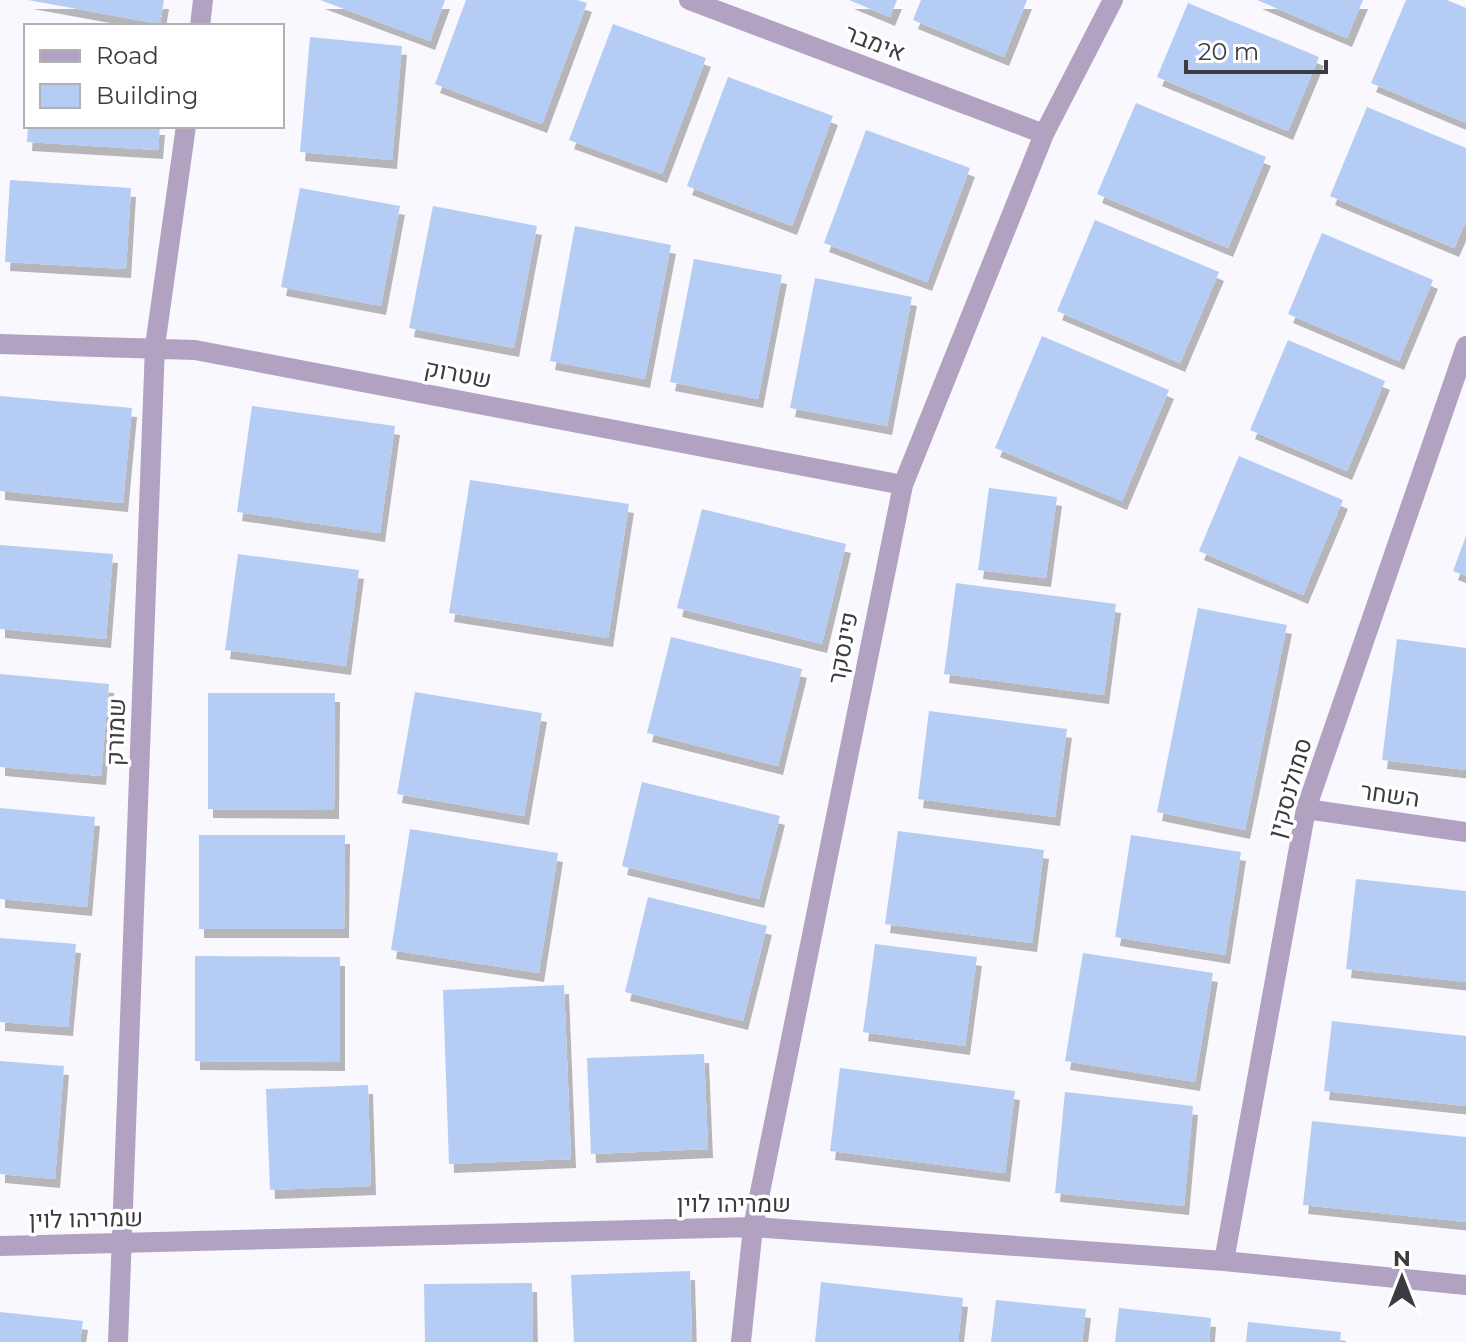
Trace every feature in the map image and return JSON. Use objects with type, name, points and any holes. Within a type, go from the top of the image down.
[{"type":"street","points":[[200,24],[203,0]]},
{"type":"street","name":"אימבר","points":[[689,0],[1044,134]]},
{"type":"street","name":"פינסקר","points":[[741,1342],[753,1227],[903,485],[1044,134],[1113,0]]},
{"type":"street","name":"שמורק","points":[[118,1342],[155,346],[186,128]]},
{"type":"street","name":"שטרוק","points":[[0,344],[155,346],[195,350],[903,485]]},
{"type":"street","name":"סמולנסקין","points":[[1224,1261],[1306,809],[1466,346]]},
{"type":"street","name":"השחר","points":[[1306,809],[1466,832]]},
{"type":"street","name":"שמריהו לוין","points":[[0,1246],[753,1227],[1224,1261],[1466,1285]]},
{"type":"building","points":[[28,0],[164,0],[160,24]]},
{"type":"building","points":[[320,0],[445,0],[430,41]]},
{"type":"building","points":[[466,0],[577,0],[587,3],[542,124],[435,84]]},
{"type":"building","points":[[849,0],[897,0],[890,17]]},
{"type":"building","points":[[921,0],[1027,0],[1004,57],[913,20]]},
{"type":"building","points":[[1257,0],[1363,0],[1347,38]]},
{"type":"building","points":[[1406,0],[1447,0],[1466,8],[1466,123],[1371,83]]},
{"type":"building","points":[[1188,3],[1319,57],[1288,131],[1157,77]]},
{"type":"building","points":[[613,24],[706,58],[662,174],[569,140]]},
{"type":"building","points":[[310,37],[402,46],[392,160],[300,152]]},
{"type":"building","points":[[728,77],[833,116],[792,226],[687,186]]},
{"type":"building","points":[[1136,103],[1266,157],[1228,248],[1097,194]]},
{"type":"building","points":[[1367,107],[1466,148],[1466,221],[1454,248],[1330,196]]},
{"type":"building","points":[[28,128],[160,128],[158,150],[27,142]]},
{"type":"building","points":[[866,130],[970,168],[927,282],[824,243]]},
{"type":"building","points":[[10,180],[131,188],[126,269],[5,262]]},
{"type":"building","points":[[300,188],[400,206],[381,306],[281,287]]},
{"type":"building","points":[[433,206],[537,226],[514,348],[409,328]]},
{"type":"building","points":[[1095,220],[1219,272],[1180,363],[1057,311]]},
{"type":"building","points":[[575,226],[671,245],[645,379],[550,361]]},
{"type":"building","points":[[1322,233],[1433,280],[1399,361],[1288,314]]},
{"type":"building","points":[[694,259],[782,275],[758,399],[670,382]]},
{"type":"building","points":[[815,278],[912,297],[887,426],[790,408]]},
{"type":"building","points":[[1042,336],[1169,390],[1122,501],[995,448]]},
{"type":"building","points":[[1288,340],[1385,381],[1347,471],[1250,430]]},
{"type":"building","points":[[0,396],[132,408],[123,503],[0,491]]},
{"type":"building","points":[[252,406],[395,426],[380,533],[237,512]]},
{"type":"building","points":[[1239,456],[1343,500],[1303,595],[1199,551]]},
{"type":"building","points":[[470,480],[629,504],[608,638],[449,613]]},
{"type":"building","points":[[989,488],[1057,497],[1046,578],[978,570]]},
{"type":"building","points":[[702,509],[846,544],[822,644],[677,608]]},
{"type":"building","points":[[1466,536],[1466,576],[1453,571]]},
{"type":"building","points":[[0,545],[113,554],[106,639],[0,629]]},
{"type":"building","points":[[238,554],[359,570],[346,666],[225,650]]},
{"type":"building","points":[[956,583],[1116,604],[1104,695],[944,674]]},
{"type":"building","points":[[1198,608],[1287,625],[1245,830],[1157,812]]},
{"type":"building","points":[[671,637],[802,669],[778,766],[647,733]]},
{"type":"building","points":[[1397,639],[1466,648],[1466,770],[1382,760]]},
{"type":"building","points":[[0,674],[109,684],[101,776],[0,767]]},
{"type":"building","points":[[415,692],[542,713],[524,816],[397,794]]},
{"type":"building","points":[[208,693],[335,693],[334,810],[208,809]]},
{"type":"building","points":[[929,711],[1067,729],[1055,817],[918,799]]},
{"type":"building","points":[[642,782],[780,816],[759,899],[622,866]]},
{"type":"building","points":[[0,808],[95,817],[87,907],[0,899]]},
{"type":"building","points":[[410,829],[558,853],[539,973],[391,950]]},
{"type":"building","points":[[898,831],[1044,850],[1032,943],[885,924]]},
{"type":"building","points":[[199,835],[345,835],[344,929],[199,929]]},
{"type":"building","points":[[1131,835],[1241,852],[1225,955],[1115,937]]},
{"type":"building","points":[[1356,879],[1466,891],[1466,982],[1346,969]]},
{"type":"building","points":[[648,897],[767,926],[743,1021],[625,992]]},
{"type":"building","points":[[0,938],[76,944],[68,1027],[0,1022]]},
{"type":"building","points":[[875,944],[977,957],[965,1046],[863,1032]]},
{"type":"building","points":[[1083,953],[1213,973],[1195,1082],[1065,1061]]},
{"type":"building","points":[[195,956],[340,957],[340,1062],[195,1061]]},
{"type":"building","points":[[564,985],[571,1159],[449,1164],[443,990]]},
{"type":"building","points":[[1332,1021],[1466,1036],[1466,1106],[1324,1091]]},
{"type":"building","points":[[704,1054],[708,1149],[591,1154],[587,1058]]},
{"type":"building","points":[[0,1061],[64,1066],[55,1179],[0,1174]]},
{"type":"building","points":[[840,1068],[1015,1091],[1005,1173],[830,1151]]},
{"type":"building","points":[[368,1085],[371,1186],[270,1190],[266,1089]]},
{"type":"building","points":[[1065,1092],[1193,1106],[1184,1206],[1055,1193]]},
{"type":"building","points":[[1312,1121],[1466,1137],[1466,1222],[1303,1205]]},
{"type":"building","points":[[690,1271],[692,1342],[574,1342],[571,1275]]},
{"type":"building","points":[[821,1282],[963,1298],[958,1342],[815,1342]]},
{"type":"building","points":[[532,1283],[533,1342],[425,1342],[424,1284]]},
{"type":"building","points":[[996,1300],[1086,1309],[1082,1342],[991,1342]]},
{"type":"building","points":[[1119,1308],[1211,1318],[1209,1342],[1115,1342]]},
{"type":"building","points":[[0,1312],[83,1321],[80,1342],[0,1342]]},
{"type":"building","points":[[1248,1322],[1341,1332],[1340,1342],[1246,1342]]}]
